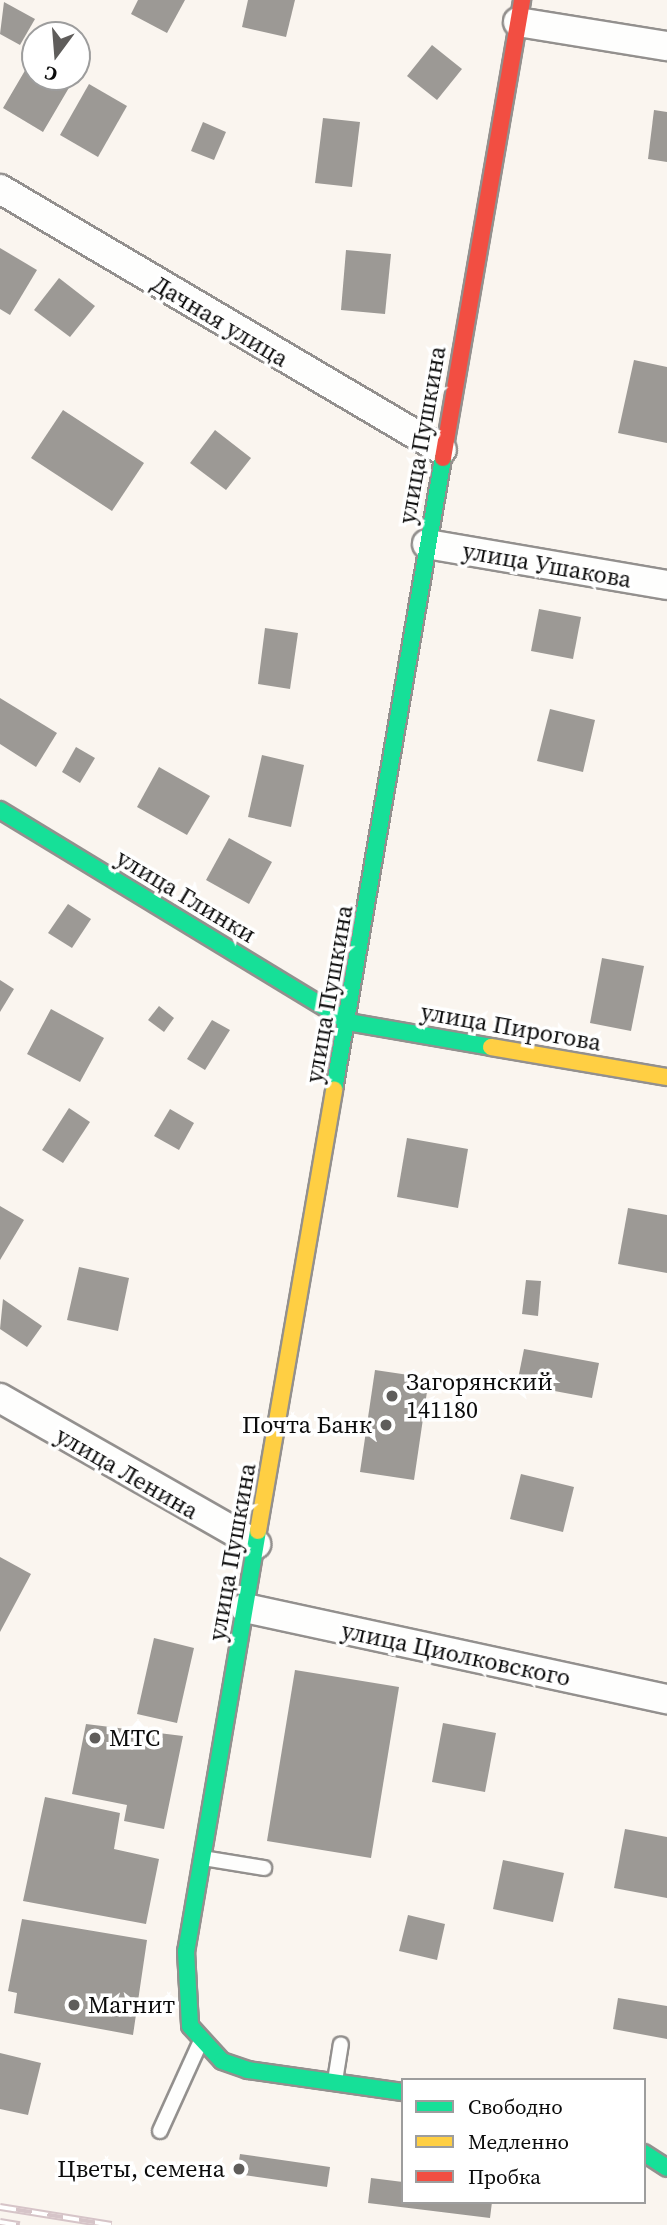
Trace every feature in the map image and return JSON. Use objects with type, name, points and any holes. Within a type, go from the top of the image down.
[{"type":"main road","name":"улица Пушкина","points":[[200,2044],[184,1996],[202,1858],[348,1022],[442,450],[520,11]]},
{"type":"main road","name":"улица Глинки","points":[[0,810],[348,1022]]},
{"type":"main road","name":"улица Пирогова","points":[[348,1022],[667,1077]]},
{"type":"main road","points":[[200,2044],[248,2070],[401,2092]]},
{"type":"main road","points":[[646,2154],[667,2168]]},
{"type":"street","points":[[520,11],[667,46]]},
{"type":"street","name":"Дачная улица","points":[[0,189],[442,450]]},
{"type":"street","name":"улица Ушакова","points":[[427,544],[667,585]]},
{"type":"street","name":"улица Ленина","points":[[0,1398],[256,1544]]},
{"type":"street","name":"улица Циолковского","points":[[245,1608],[667,1699]]},
{"type":"lane","points":[[202,1858],[264,1868]]},
{"type":"lane","points":[[160,2131],[200,2044]]},
{"type":"lane","points":[[335,2082],[341,2044]]},
{"type":"building","points":[[138,0],[185,0],[167,33],[131,14]]},
{"type":"building","points":[[248,0],[295,0],[286,37],[242,27]]},
{"type":"building","points":[[4,2],[35,19],[21,21],[20,45],[0,34]]},
{"type":"building","points":[[432,45],[462,69],[437,100],[407,76]]},
{"type":"building","points":[[21,77],[21,91],[67,91],[43,132],[3,108]]},
{"type":"building","points":[[91,85],[127,106],[98,157],[60,135],[85,91],[91,91]]},
{"type":"building","points":[[654,110],[667,112],[667,162],[648,159]]},
{"type":"building","points":[[323,118],[360,122],[352,187],[315,183]]},
{"type":"building","points":[[203,122],[226,132],[214,160],[191,151]]},
{"type":"building","points":[[0,248],[37,270],[10,315],[0,309]]},
{"type":"building","points":[[346,250],[391,254],[385,314],[341,310]]},
{"type":"building","points":[[59,278],[95,306],[70,337],[34,310]]},
{"type":"building","points":[[634,360],[667,367],[667,443],[618,433]]},
{"type":"building","points":[[63,410],[144,463],[112,511],[31,458]]},
{"type":"building","points":[[215,430],[251,458],[226,490],[190,463]]},
{"type":"building","points":[[539,609],[581,617],[573,659],[531,651]]},
{"type":"building","points":[[265,628],[298,633],[290,689],[258,684]]},
{"type":"building","points":[[0,698],[57,733],[36,767],[0,744]]},
{"type":"building","points":[[550,709],[595,720],[583,772],[537,761]]},
{"type":"building","points":[[76,747],[95,758],[80,783],[62,772]]},
{"type":"building","points":[[262,755],[304,765],[291,827],[248,817]]},
{"type":"building","points":[[159,767],[210,796],[187,835],[137,807]]},
{"type":"building","points":[[229,838],[272,862],[249,904],[206,880]]},
{"type":"building","points":[[68,904],[91,919],[72,948],[48,933]]},
{"type":"building","points":[[602,958],[644,966],[631,1031],[590,1023]]},
{"type":"building","points":[[0,980],[14,989],[0,1012]]},
{"type":"building","points":[[159,1006],[174,1018],[164,1032],[148,1020]]},
{"type":"building","points":[[51,1009],[104,1038],[80,1082],[27,1054]]},
{"type":"building","points":[[212,1020],[230,1030],[205,1070],[187,1059]]},
{"type":"building","points":[[69,1108],[90,1122],[63,1163],[42,1150]]},
{"type":"building","points":[[170,1109],[194,1123],[179,1150],[154,1136]]},
{"type":"building","points":[[407,1138],[468,1149],[458,1208],[397,1197]]},
{"type":"building","points":[[0,1206],[24,1220],[0,1260]]},
{"type":"building","points":[[628,1208],[667,1215],[667,1273],[618,1264]]},
{"type":"building","points":[[79,1267],[129,1278],[118,1331],[67,1320]]},
{"type":"building","points":[[526,1280],[541,1281],[538,1316],[522,1314]]},
{"type":"building","points":[[3,1299],[42,1326],[27,1347],[0,1329]]},
{"type":"building","points":[[524,1349],[599,1363],[592,1398],[517,1384]]},
{"type":"building","points":[[375,1370],[429,1378],[414,1480],[360,1472]]},
{"type":"building","points":[[521,1474],[574,1487],[563,1532],[510,1519]]},
{"type":"building","points":[[0,1557],[31,1574],[0,1632]]},
{"type":"building","points":[[154,1638],[194,1648],[177,1723],[137,1714]]},
{"type":"building","points":[[295,1670],[399,1687],[371,1858],[267,1841]]},
{"type":"building","points":[[443,1723],[496,1733],[485,1792],[432,1782]]},
{"type":"building","points":[[86,1724],[183,1736],[164,1829],[124,1821],[127,1805],[72,1794]]},
{"type":"building","points":[[45,1797],[120,1813],[114,1849],[159,1859],[146,1924],[23,1901]]},
{"type":"building","points":[[625,1829],[667,1837],[667,1898],[614,1888]]},
{"type":"building","points":[[503,1860],[564,1873],[553,1922],[493,1909]]},
{"type":"building","points":[[408,1915],[445,1924],[437,1960],[399,1951]]},
{"type":"building","points":[[22,1919],[147,1940],[133,2035],[14,2013],[17,1993],[8,1991]]},
{"type":"building","points":[[618,1998],[667,2006],[667,2039],[613,2029]]},
{"type":"building","points":[[0,2053],[41,2063],[28,2115],[0,2109]]},
{"type":"building","points":[[240,2154],[330,2167],[327,2187],[237,2174]]},
{"type":"building","points":[[371,2178],[401,2182],[401,2204],[492,2204],[490,2218],[368,2203]]},
{"type":"railway","points":[[0,2207],[112,2225]]},
{"type":"railway","points":[[0,2222],[20,2225]]},
{"type":"traffic: fast","points":[[334,1090],[443,458]]},
{"type":"traffic: fast","points":[[0,810],[348,1022],[491,1047]]},
{"type":"traffic: fast","points":[[258,1531],[186,1951],[190,2026],[222,2061],[248,2070],[401,2092]]},
{"type":"traffic: fast","points":[[646,2154],[667,2168]]},
{"type":"traffic: slow","points":[[491,1047],[667,1077]]},
{"type":"traffic: slow","points":[[258,1531],[334,1090]]},
{"type":"traffic: jam","points":[[443,458],[522,0]]},
{"type":"place","name":"Загорянский 141180","points":[[392,1396]]},
{"type":"place","name":"Почта Банк","points":[[386,1425]]},
{"type":"place","name":"МТС","points":[[95,1738]]},
{"type":"place","name":"Магнит","points":[[74,2005]]},
{"type":"place","name":"Цветы, семена","points":[[239,2169]]}]
